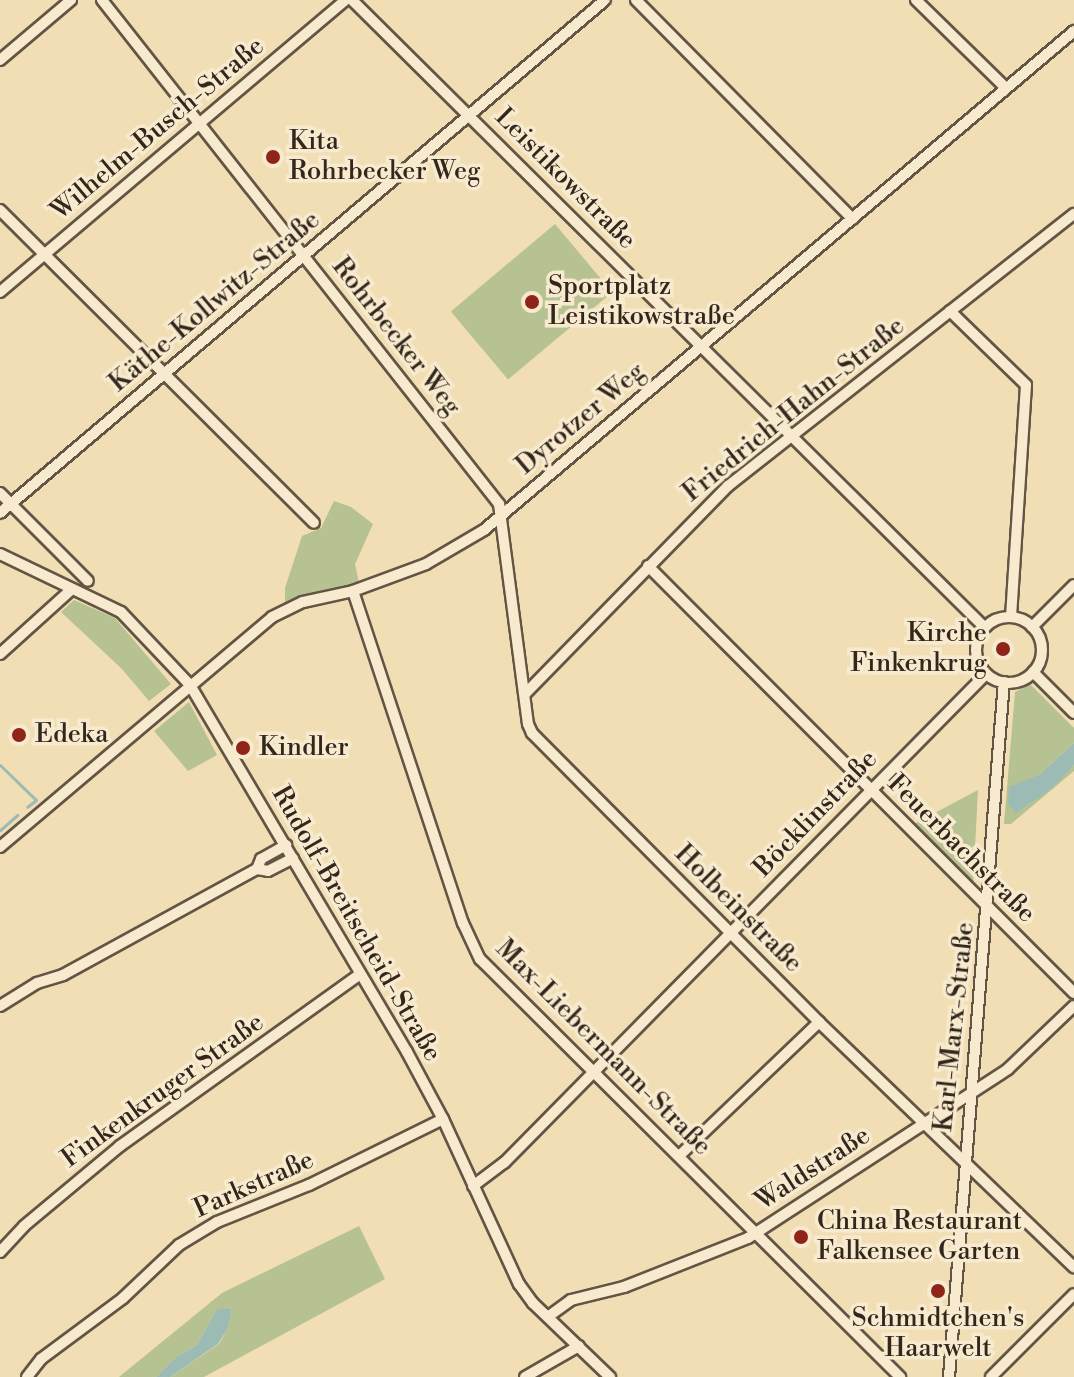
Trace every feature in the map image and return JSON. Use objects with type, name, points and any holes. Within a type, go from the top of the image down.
[{"type":"street","points":[[0,60],[71,0]]},
{"type":"street","name":"Rohrbecker Weg","points":[[102,0],[499,504],[502,515]]},
{"type":"street","name":"Wilhelm-Busch-Straße","points":[[0,292],[345,0]]},
{"type":"street","name":"Leistikowstraße","points":[[352,0],[984,627]]},
{"type":"street","name":"Käthe-Kollwitz-Straße","points":[[0,513],[605,0]]},
{"type":"street","points":[[636,0],[853,219]]},
{"type":"street","points":[[916,0],[1006,88]]},
{"type":"street","name":"Dyrotzer Weg","points":[[0,847],[282,611],[303,602],[353,591],[426,564],[454,550],[502,515],[1074,31]]},
{"type":"street","points":[[0,210],[314,523]]},
{"type":"street","name":"Friedrich-Hahn-Straße","points":[[526,693],[728,486],[1074,214]]},
{"type":"street","points":[[950,311],[1026,385],[1011,616]]},
{"type":"street","points":[[0,493],[88,581]]},
{"type":"street","name":"Holbeinstraße","points":[[502,515],[532,733],[819,1022],[1074,1267]]},
{"type":"street","name":"Rudolf-Breitscheid-Straße","points":[[0,554],[121,612],[190,685],[443,1119],[519,1284],[610,1377]]},
{"type":"street","name":"Feuerbachstraße","points":[[648,566],[1074,993]]},
{"type":"street","points":[[1032,627],[1074,585]]},
{"type":"street","points":[[0,654],[72,589]]},
{"type":"street","name":"Max-Liebermann-Straße","points":[[353,591],[470,941],[480,959],[900,1377]]},
{"type":"street","points":[[1011,616],[1032,627],[1042,649],[1033,672],[1025,678],[1004,682],[986,674],[976,651],[984,627],[996,619],[1011,616]]},
{"type":"street","points":[[1033,672],[1074,713]]},
{"type":"street","name":"Böcklinstraße","points":[[473,1186],[504,1163],[986,674]]},
{"type":"street","name":"Karl-Marx-Straße","points":[[949,1377],[964,1160],[989,907],[1004,682]]},
{"type":"street","points":[[257,869],[261,859],[286,845]]},
{"type":"street","points":[[0,1006],[37,983],[63,975],[257,869],[268,871],[293,858]]},
{"type":"street","name":"Finkenkruger Straße","points":[[0,1252],[24,1226],[83,1175],[360,974]]},
{"type":"street","name":"Waldstraße","points":[[549,1316],[571,1300],[624,1287],[756,1233],[1008,1069],[1074,1006]]},
{"type":"street","points":[[679,1156],[819,1022]]},
{"type":"street","name":"Parkstraße","points":[[27,1377],[41,1359],[123,1298],[191,1237],[257,1203],[309,1185],[443,1119]]},
{"type":"street","points":[[991,1377],[1074,1294]]},
{"type":"street","points":[[525,1377],[579,1346]]},
{"type":"green space","name":"Sportplatz Leistikowstraße","points":[[555,224],[612,292],[508,380],[451,311]]},
{"type":"green space","points":[[334,501],[351,507],[373,524],[355,564],[359,583],[285,602],[285,588],[302,536],[321,528]]},
{"type":"green space","points":[[74,600],[115,618],[171,684],[149,701],[122,669],[61,612]]},
{"type":"green space","points":[[1030,684],[1074,728],[1074,743],[1040,774],[1010,787],[1016,812],[1074,765],[1074,771],[1011,824],[1004,824],[1015,692]]},
{"type":"green space","points":[[189,702],[217,755],[188,771],[154,731]]},
{"type":"green space","points":[[978,790],[973,887],[914,824]]},
{"type":"green space","points":[[359,1226],[385,1279],[204,1377],[170,1377],[219,1344],[228,1328],[232,1309],[217,1309],[197,1345],[176,1357],[156,1377],[119,1377],[222,1293]]},
{"type":"water","points":[[1074,743],[1074,765],[1051,789],[1016,813],[1008,804],[1009,787],[1040,774]]},
{"type":"water","points":[[217,1309],[232,1309],[228,1328],[218,1344],[170,1377],[156,1377],[176,1357],[197,1345]]},
{"type":"waterway","points":[[0,765],[36,800],[27,807]]},
{"type":"waterway","points":[[0,830],[17,815]]},
{"type":"place","name":"Kita Rohrbecker Weg","points":[[273,157]]},
{"type":"place","name":"Sportplatz Leistikowstraße","points":[[532,302]]},
{"type":"place","name":"Kirche Finkenkrug","points":[[1003,649]]},
{"type":"place","name":"Edeka","points":[[19,735]]},
{"type":"place","name":"Kindler","points":[[243,748]]},
{"type":"place","name":"China Restaurant Falkensee Garten","points":[[801,1237]]},
{"type":"place","name":"Schmidtchen's Haarwelt","points":[[938,1291]]}]
